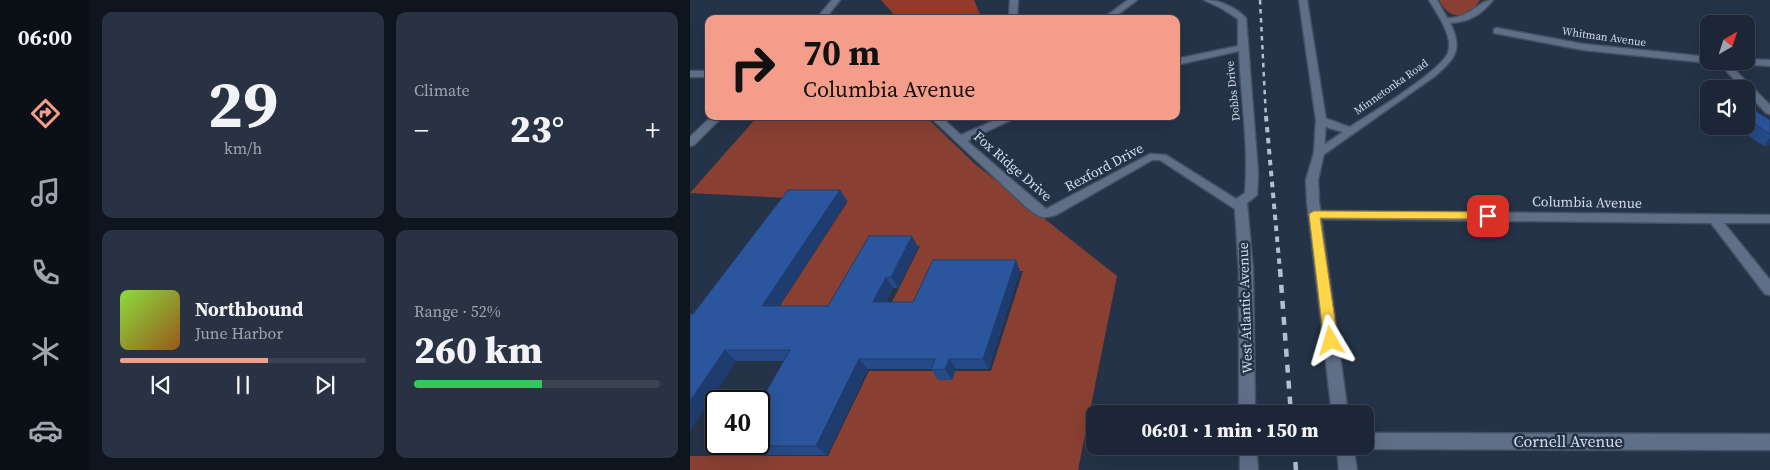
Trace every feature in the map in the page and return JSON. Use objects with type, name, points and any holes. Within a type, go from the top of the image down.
[{"type":"street","points":[[823,15],[836,0]]},
{"type":"street","points":[[1013,15],[1014,0]]},
{"type":"street","points":[[1112,15],[1133,0]]},
{"type":"street","name":"Dobbs Drive","points":[[1208,0],[1224,6],[1242,18],[1242,48],[1254,169],[1251,195],[1244,201]]},
{"type":"street","points":[[1303,0],[1321,120],[1319,154],[1312,180],[1314,214],[1339,405]]},
{"type":"street","name":"Minnetonka Road","points":[[1319,154],[1350,130],[1421,82],[1448,60],[1452,53],[1452,39],[1433,0]]},
{"type":"street","points":[[1444,20],[1457,21],[1474,16],[1489,0]]},
{"type":"street","name":"Whitman Avenue","points":[[1497,31],[1583,47],[1700,59]]},
{"type":"street","points":[[1180,61],[1242,48]]},
{"type":"street","points":[[1755,62],[1770,63]]},
{"type":"street","points":[[1731,70],[1770,111]]},
{"type":"street","points":[[690,74],[705,74]]},
{"type":"street","points":[[690,143],[714,120]]},
{"type":"street","name":"Fox Ridge Drive","points":[[938,120],[1028,203],[1044,214],[1052,212]]},
{"type":"street","points":[[960,140],[1005,120]]},
{"type":"street","points":[[1321,120],[1332,126],[1350,130]]},
{"type":"street","name":"Rexford Drive","points":[[1052,212],[1150,157],[1162,157],[1236,205],[1244,201]]},
{"type":"street","name":"West Atlantic Avenue","points":[[1244,201],[1248,405]]},
{"type":"street","name":"Columbia Avenue","points":[[1314,214],[1715,220],[1770,219]]},
{"type":"street","points":[[1715,220],[1770,290]]},
{"type":"street","name":"Cornell Avenue","points":[[1374,441],[1770,442]]},
{"type":"street","points":[[1248,455],[1249,470]]},
{"type":"street","points":[[1346,455],[1348,470]]},
{"type":"shaded area","points":[[881,0],[974,0],[980,15],[894,15]]},
{"type":"shaded area","points":[[1439,0],[1480,0],[1471,12],[1456,15],[1448,12]]},
{"type":"shaded area","points":[[754,120],[929,120],[975,164],[1117,276],[1091,405],[1086,405],[1086,430],[1078,470],[690,470],[690,456],[828,456],[869,371],[991,371],[1023,271],[937,270],[918,310],[888,310],[920,246],[875,245],[836,316],[774,315],[848,201],[690,193]]},
{"type":"building","points":[[1755,111],[1770,120],[1770,134],[1755,124]]},
{"type":"building","points":[[788,190],[840,190],[762,306],[828,306],[869,236],[912,236],[891,277],[886,277],[873,302],[913,302],[933,260],[1016,260],[983,359],[949,359],[945,369],[931,370],[935,359],[859,359],[816,446],[770,446],[770,390],[767,390],[790,350],[725,350],[690,401],[690,314],[693,314]]},
{"type":"railway","points":[[1260,0],[1266,118]]},
{"type":"railway","points":[[1266,116],[1280,271]]},
{"type":"railway","points":[[1280,269],[1290,405]]},
{"type":"railway","points":[[1295,455],[1296,470]]},
{"type":"route","points":[[1331,341],[1314,214],[1488,216]]}]
